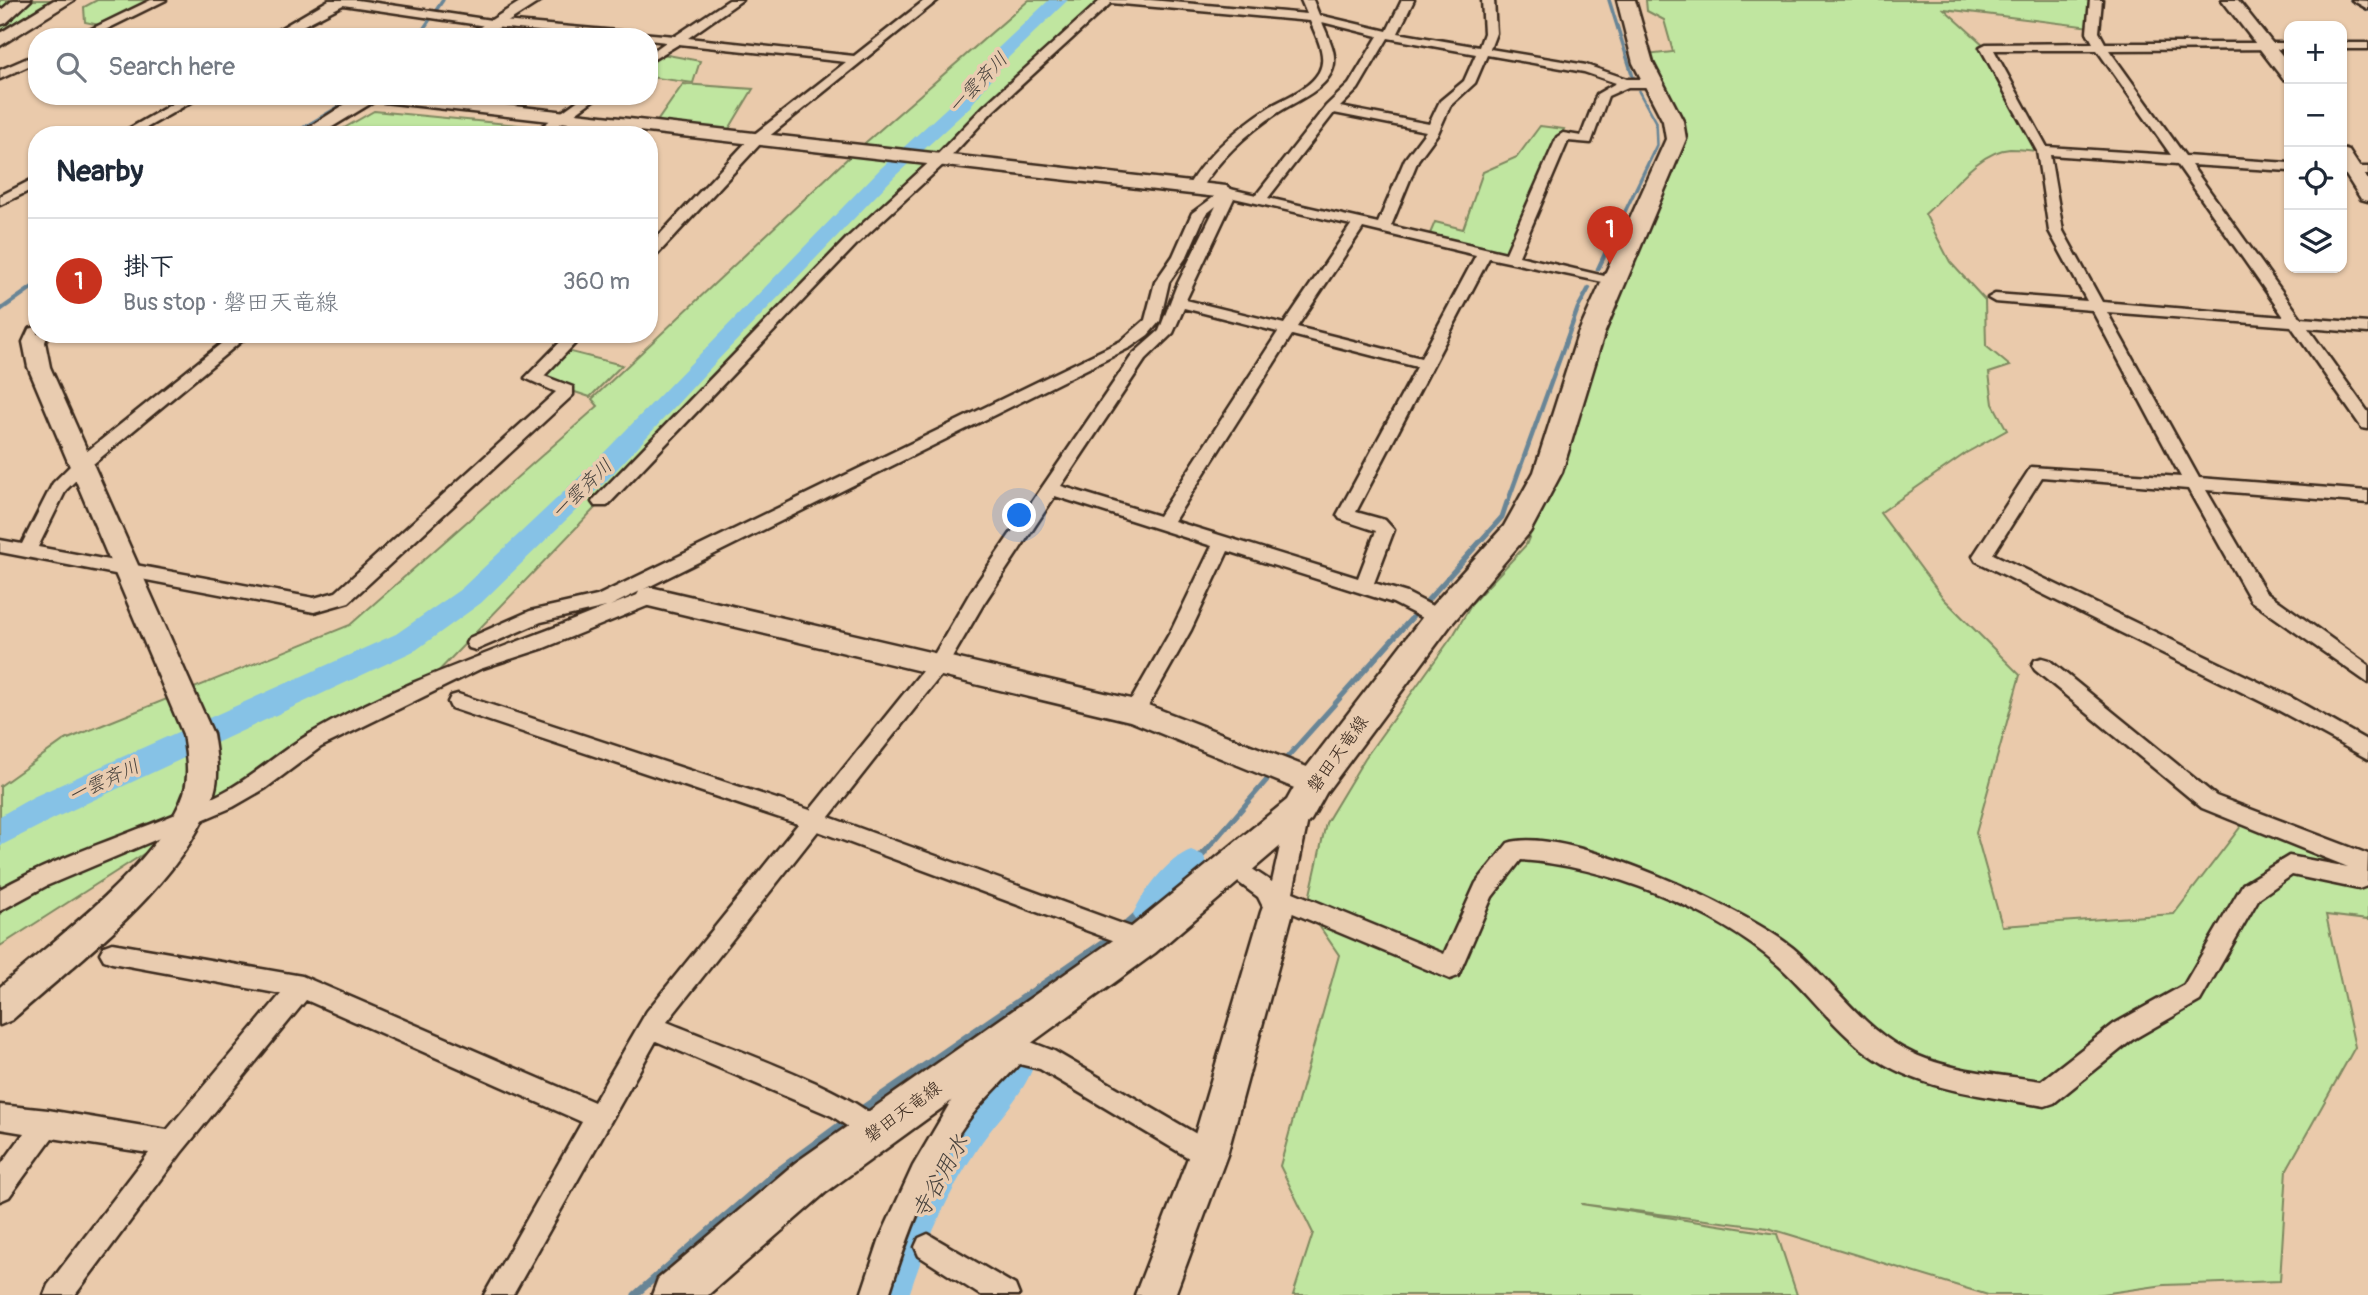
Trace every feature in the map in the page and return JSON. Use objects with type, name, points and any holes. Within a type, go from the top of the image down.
[{"type":"main road","name":"磐田天竜線","points":[[674,1295],[810,1178],[875,1132],[1010,1045],[1234,866],[1307,796],[1439,618],[1515,533],[1548,472],[1591,334],[1676,139],[1673,121],[1639,83],[1643,63],[1626,0]]},
{"type":"street","points":[[0,20],[23,0]]},
{"type":"street","points":[[1,40],[40,13],[66,0]]},
{"type":"street","points":[[100,28],[160,0]]},
{"type":"street","points":[[335,0],[549,28]]},
{"type":"street","points":[[289,28],[343,0]]},
{"type":"street","points":[[487,28],[534,0]]},
{"type":"street","points":[[658,52],[736,0]]},
{"type":"street","points":[[658,245],[757,139],[932,0]]},
{"type":"street","points":[[601,502],[852,241],[940,160],[988,109],[1110,0],[1314,18],[1388,35],[1587,69],[1639,83]]},
{"type":"street","points":[[1194,188],[1205,168],[1222,151],[1274,110],[1303,94],[1325,73],[1329,55],[1307,0]]},
{"type":"street","points":[[1258,201],[1330,109],[1354,86],[1408,0]]},
{"type":"street","points":[[1383,229],[1412,159],[1434,129],[1444,104],[1469,83],[1490,33],[1488,0]]},
{"type":"street","points":[[2096,0],[2092,32],[2101,47],[2368,424]]},
{"type":"street","points":[[2230,0],[2284,69]]},
{"type":"street","points":[[2358,0],[2368,6]]},
{"type":"street","points":[[658,38],[858,60]]},
{"type":"street","points":[[1,40],[28,42]]},
{"type":"street","points":[[2284,46],[1986,47],[2043,152],[2056,231],[2248,583],[2258,596],[2368,675]]},
{"type":"street","points":[[2347,46],[2368,46]]},
{"type":"street","points":[[0,75],[28,61]]},
{"type":"street","points":[[1511,259],[1563,137],[1586,140],[1603,94],[1639,83]]},
{"type":"street","points":[[141,126],[179,105]]},
{"type":"street","points":[[321,126],[358,105]]},
{"type":"street","points":[[454,105],[641,126]]},
{"type":"street","points":[[548,126],[579,105]]},
{"type":"street","points":[[1330,109],[1434,129]]},
{"type":"street","points":[[658,128],[1227,193],[1612,282]]},
{"type":"street","points":[[2043,152],[2284,167]]},
{"type":"street","points":[[2350,167],[2368,195]]},
{"type":"street","points":[[0,201],[28,186]]},
{"type":"street","points":[[498,1295],[650,1027],[938,665],[977,597],[1139,357],[1164,333],[1227,193]]},
{"type":"street","points":[[0,901],[38,878],[226,801],[259,782],[314,741],[475,654],[601,602],[1126,344],[1143,332],[1152,321],[1162,282],[1180,256],[1199,213],[1227,193]]},
{"type":"street","points":[[1164,523],[1359,223]]},
{"type":"street","points":[[1364,586],[1385,530],[1379,524],[1346,515],[1485,252]]},
{"type":"street","points":[[1995,298],[2368,328]]},
{"type":"street","points":[[1177,302],[1425,365]]},
{"type":"street","points":[[0,1009],[162,858],[188,816],[201,783],[202,760],[198,734],[39,367],[34,343]]},
{"type":"street","points":[[27,551],[59,487],[81,465],[230,343]]},
{"type":"street","points":[[0,546],[314,605],[342,597],[567,391],[533,378],[567,343]]},
{"type":"street","points":[[2368,497],[2037,471],[1982,556],[2285,704],[2368,751]]},
{"type":"street","points":[[1052,489],[1364,586],[1400,598],[1439,618]]},
{"type":"street","points":[[1135,711],[1181,630],[1223,542]]},
{"type":"street","points":[[475,654],[537,643],[650,597],[1135,711],[1307,796],[1208,1154],[1155,1295]]},
{"type":"street","points":[[1234,866],[1266,890],[1279,904],[1450,968],[1481,891],[1495,869],[1516,850],[1540,850],[1575,859],[1629,875],[1715,911],[1771,946],[1847,1020],[1878,1047],[1897,1058],[1930,1071],[2045,1094],[2123,1032],[2192,993],[2251,891],[2289,865],[2359,878],[2367,864],[2210,802],[2042,665]]},
{"type":"street","points":[[458,702],[814,820],[1142,942]]},
{"type":"street","points":[[112,953],[302,988],[599,1117]]},
{"type":"street","points":[[58,1295],[172,1144],[302,988]]},
{"type":"street","points":[[650,1027],[841,1107],[875,1132]]},
{"type":"street","points":[[874,1295],[893,1238],[922,1174],[962,1107],[1010,1045],[1045,1059],[1208,1154]]},
{"type":"street","points":[[0,1117],[48,1122],[172,1144]]},
{"type":"street","points":[[0,1188],[48,1122]]},
{"type":"street","points":[[928,1247],[1005,1295]]},
{"type":"green space","points":[[0,0],[54,0],[0,48]]},
{"type":"green space","points":[[97,0],[156,0],[104,26],[85,22],[84,7]]},
{"type":"green space","points":[[1029,0],[1104,0],[712,386],[434,676],[226,801],[0,946],[0,786],[63,741],[350,625],[598,406],[592,399],[651,343],[658,343],[658,337],[850,156]]},
{"type":"green space","points":[[1646,0],[2095,0],[2090,27],[1944,9],[1986,47],[2043,151],[2010,149],[1987,157],[1965,174],[1925,214],[1950,262],[1985,300],[1986,346],[2010,366],[1989,373],[1993,404],[2007,430],[1966,453],[1880,513],[1944,599],[2020,675],[1976,833],[2002,926],[2174,914],[2248,817],[2330,853],[2368,879],[2368,920],[2326,915],[2355,1047],[2287,1169],[2280,1281],[2164,1285],[2095,1295],[1988,1295],[1768,1228],[1581,1204],[1777,1234],[1797,1295],[1293,1295],[1313,1233],[1280,1166],[1339,955],[1307,908],[1326,823],[1365,758],[1454,634],[1473,602],[1526,545],[1562,458],[1598,347],[1688,138],[1646,55],[1673,52],[1664,20],[1647,11]]},
{"type":"green space","points":[[658,53],[700,61],[693,83],[658,78]]},
{"type":"green space","points":[[683,84],[753,89],[729,129],[656,123]]},
{"type":"green space","points":[[374,111],[529,126],[348,126]]},
{"type":"green space","points":[[1540,126],[1564,129],[1506,253],[1429,236],[1435,222],[1463,229],[1483,172],[1517,157]]},
{"type":"green space","points":[[563,350],[622,365],[590,397],[533,378]]},
{"type":"waterway","points":[[424,28],[443,0]]},
{"type":"waterway","name":"一雲斉川","points":[[0,832],[45,807],[406,642],[471,596],[599,473],[706,358],[887,173],[962,104],[1001,55],[1059,0]]},
{"type":"waterway","points":[[1609,0],[1633,77]]},
{"type":"waterway","points":[[2351,0],[2368,10]]},
{"type":"waterway","points":[[1619,224],[1657,145],[1656,122],[1639,91]]},
{"type":"waterway","points":[[306,126],[342,105]]},
{"type":"waterway","points":[[1598,269],[1620,222]]},
{"type":"waterway","points":[[1507,504],[1578,308],[1589,288]]},
{"type":"waterway","points":[[0,310],[28,290]]},
{"type":"waterway","points":[[1281,764],[1502,517],[1507,502]]},
{"type":"waterway","points":[[1203,854],[1272,774]]},
{"type":"waterway","points":[[1120,930],[1203,854]]},
{"type":"waterway","name":"寺谷用水","points":[[1150,914],[1191,865]]},
{"type":"waterway","points":[[859,1111],[1113,936]]},
{"type":"waterway","name":"寺谷用水","points":[[888,1295],[911,1231],[938,1175],[971,1123],[1013,1070]]},
{"type":"waterway","points":[[635,1295],[775,1173],[848,1119]]},
{"type":"place","name":"掛下","points":[[1610,264]]}]
